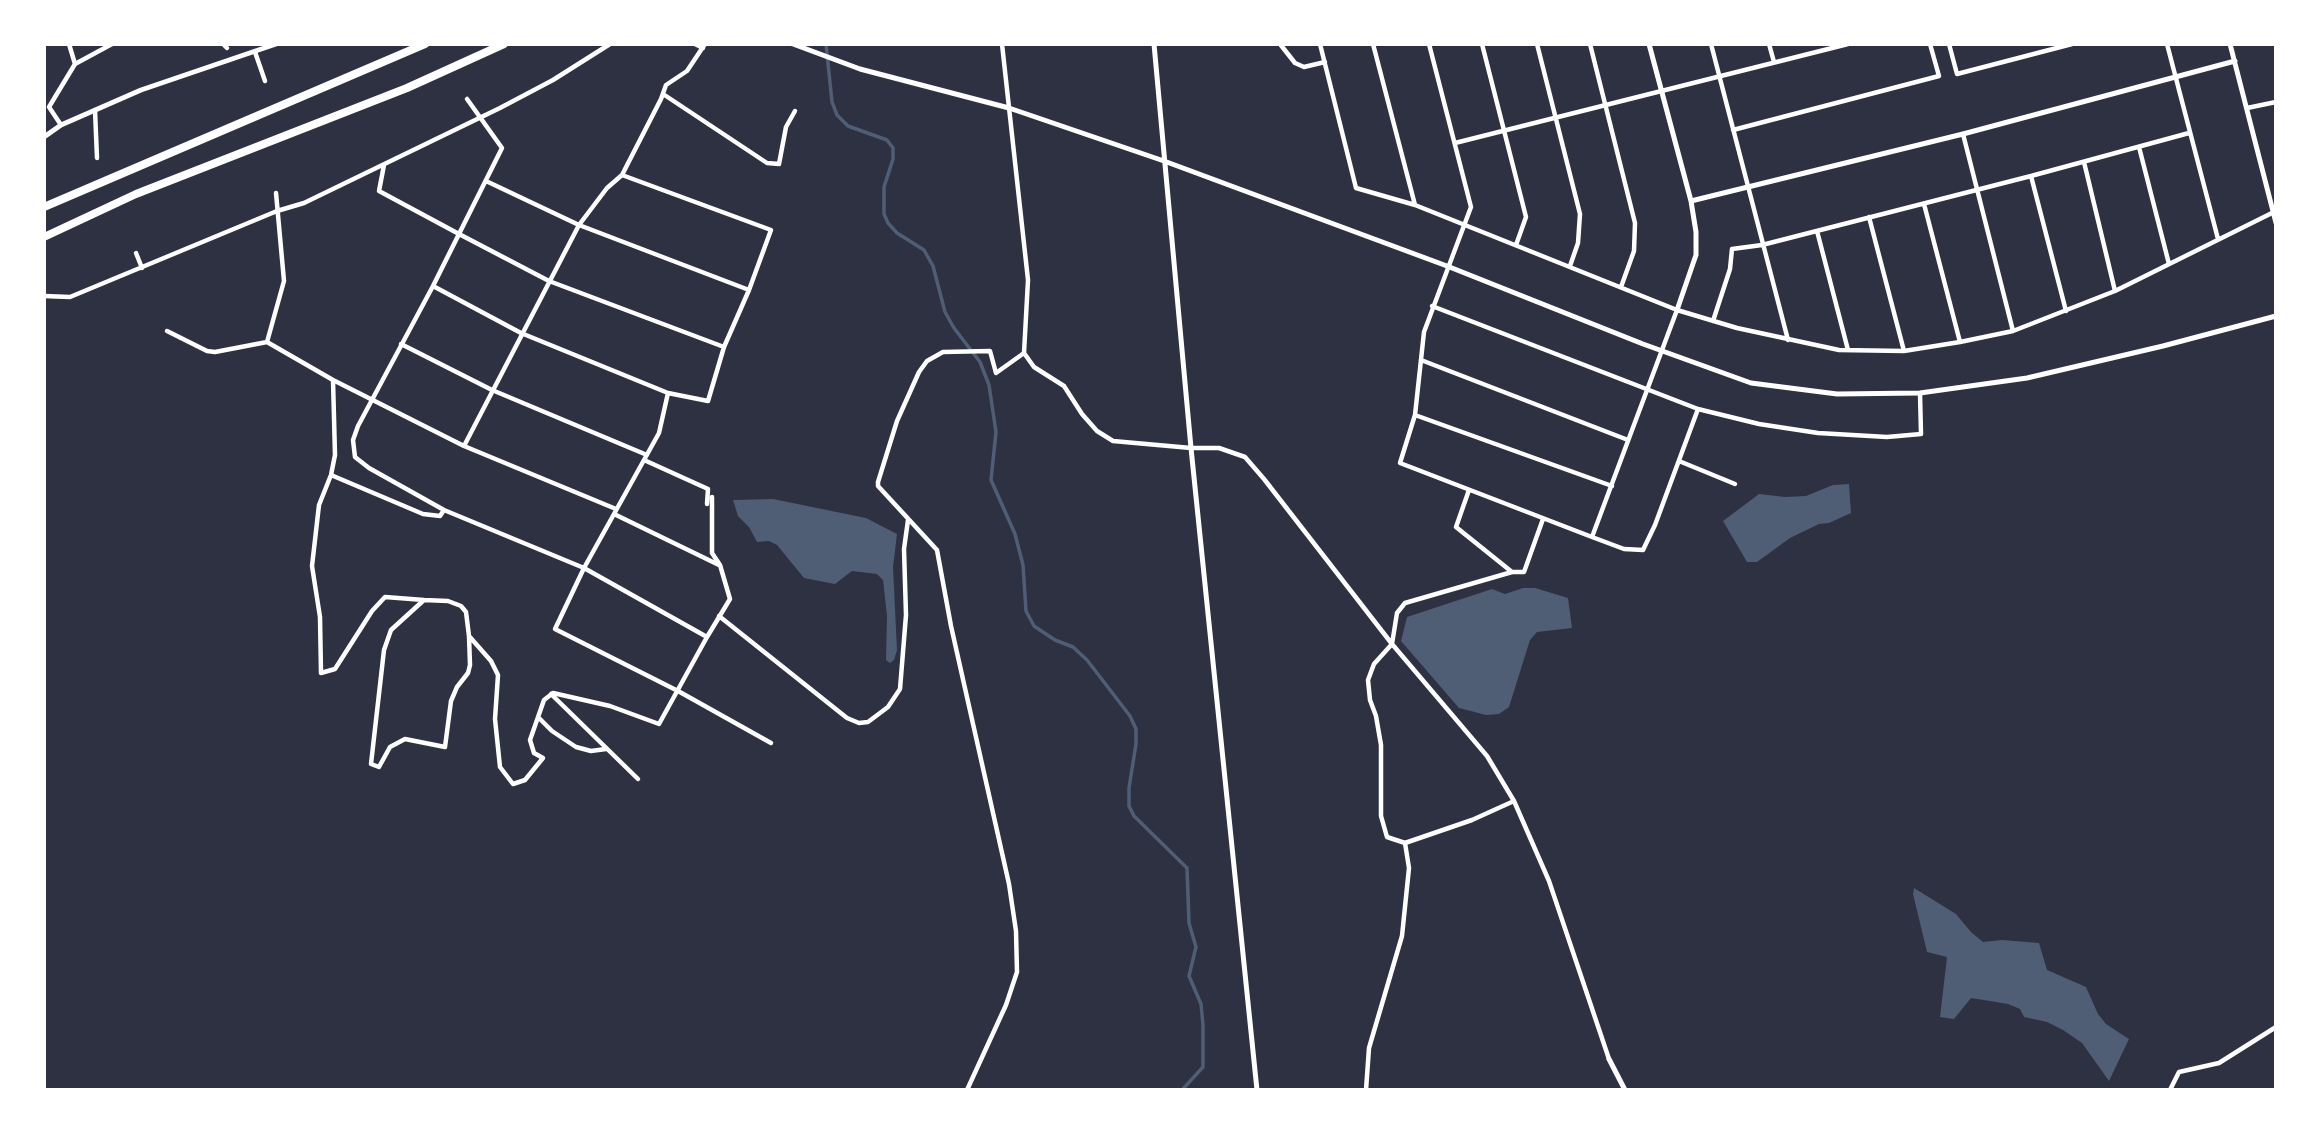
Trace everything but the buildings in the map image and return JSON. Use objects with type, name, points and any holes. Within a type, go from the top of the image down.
[{"type":"highway","points":[[44,207],[425,44]]},
{"type":"highway","points":[[44,237],[136,194],[384,97],[504,44]]},
{"type":"street","points":[[69,44],[75,64]]},
{"type":"street","points":[[61,125],[49,107],[75,64],[112,44]]},
{"type":"street","points":[[251,44],[265,81]]},
{"type":"street","points":[[44,137],[61,125],[141,90],[276,44]]},
{"type":"street","points":[[44,296],[70,298],[277,211],[304,203],[553,80],[610,44]]},
{"type":"street","points":[[464,446],[579,225],[607,188],[622,175],[666,85],[687,71],[704,46],[695,44]]},
{"type":"street","points":[[793,44],[860,69],[1009,108],[1164,161],[1751,383],[1837,394],[1920,393],[2027,378],[2276,316]]},
{"type":"street","points":[[1002,44],[1028,280],[1024,353],[1034,367],[1064,386],[1097,431],[1113,440],[1191,448],[1219,448],[1245,457],[1392,644],[1487,755],[1528,827],[1609,1059],[1625,1090]]},
{"type":"street","points":[[1154,44],[1191,448],[1257,1090]]},
{"type":"street","points":[[1280,44],[1295,63],[1304,67],[1325,62]]},
{"type":"street","points":[[1320,44],[1356,188],[1415,205],[1677,310],[1788,340],[1848,350],[1904,351],[2013,331],[2115,291],[2274,212]]},
{"type":"street","points":[[1373,44],[1415,205]]},
{"type":"street","points":[[1429,44],[1471,207],[1424,332],[1415,415],[1400,463],[1624,549],[1643,550],[1698,409]]},
{"type":"street","points":[[1482,44],[1526,217],[1516,246]]},
{"type":"street","points":[[1537,44],[1580,214],[1578,243],[1570,266]]},
{"type":"street","points":[[1590,44],[1635,223],[1634,251],[1621,287]]},
{"type":"street","points":[[1592,537],[1696,255],[1696,232],[1691,201],[1649,44]]},
{"type":"street","points":[[1711,44],[1788,340]]},
{"type":"street","points":[[1769,44],[1774,62]]},
{"type":"street","points":[[1455,143],[1661,92],[1829,46],[1848,44]]},
{"type":"street","points":[[1733,130],[1938,76],[1930,44]]},
{"type":"street","points":[[1950,44],[1957,74],[2072,44]]},
{"type":"street","points":[[2167,44],[2218,239]]},
{"type":"street","points":[[2230,44],[2276,223]]},
{"type":"street","points":[[1691,201],[1964,134],[2235,61]]},
{"type":"street","points":[[663,94],[766,163],[779,164],[786,127],[795,111]]},
{"type":"street","points":[[467,99],[502,148],[433,286],[372,398],[353,440],[355,457],[369,468],[444,510],[584,568],[706,637]]},
{"type":"street","points":[[2247,108],[2276,102]]},
{"type":"street","points":[[95,109],[97,158]]},
{"type":"street","points":[[1713,321],[1730,270],[1732,249],[1762,245],[1924,204],[2189,133]]},
{"type":"street","points":[[1964,134],[2013,331]]},
{"type":"street","points":[[2139,147],[2169,264]]},
{"type":"street","points":[[2084,162],[2115,291]]},
{"type":"street","points":[[384,164],[379,191],[549,281],[724,347]]},
{"type":"street","points":[[433,286],[521,333],[668,393],[708,401],[724,347],[771,230],[622,175]]},
{"type":"street","points":[[2031,176],[2067,311]]},
{"type":"street","points":[[486,181],[579,225],[749,290]]},
{"type":"street","points":[[267,342],[284,281],[276,193]]},
{"type":"street","points":[[1924,204],[1960,342]]},
{"type":"street","points":[[1869,217],[1904,351]]},
{"type":"street","points":[[1816,231],[1848,350]]},
{"type":"street","points":[[136,253],[142,268]]},
{"type":"street","points":[[1433,306],[1698,409],[1759,424],[1818,433],[1887,437],[1921,434],[1920,393]]},
{"type":"street","points":[[167,331],[207,351],[215,352],[267,342],[332,380],[464,446],[615,511],[720,565]]},
{"type":"street","points":[[401,344],[492,390],[708,489],[706,504]]},
{"type":"street","points":[[967,1090],[1006,1005],[1017,972],[1016,931],[1009,884],[950,626],[937,550],[878,486],[878,482],[897,421],[919,372],[927,361],[943,352],[990,351],[996,373],[1024,353]]},
{"type":"street","points":[[1421,360],[1628,440]]},
{"type":"street","points":[[332,380],[335,455],[331,475],[319,505],[312,566],[320,617],[321,673],[335,670],[372,611],[385,597],[448,601],[466,612],[469,635],[470,665],[452,701],[445,747],[405,739],[390,747],[379,768],[371,764],[384,649],[391,630],[424,600]]},
{"type":"street","points":[[668,393],[659,433],[584,568],[555,629],[678,691],[771,743]]},
{"type":"street","points":[[1415,415],[1612,486]]},
{"type":"street","points":[[1679,461],[1735,484]]},
{"type":"street","points":[[331,475],[423,514],[440,516],[444,510]]},
{"type":"street","points":[[1469,490],[1456,527],[1512,572]]},
{"type":"street","points":[[469,635],[491,661],[498,675],[495,719],[500,767],[513,784],[525,780],[543,758],[534,753],[530,740],[544,700],[553,693],[610,706],[659,724],[706,637],[730,599],[720,565],[712,553],[712,497]]},
{"type":"street","points":[[719,616],[847,718],[859,723],[868,722],[888,707],[900,689],[906,615],[904,549],[908,519]]},
{"type":"street","points":[[1514,801],[1472,820],[1405,843],[1387,837],[1381,816],[1381,746],[1368,680],[1374,664],[1392,644],[1397,613],[1405,603],[1512,572],[1524,572],[1543,519]]},
{"type":"street","points":[[551,694],[638,779]]},
{"type":"street","points":[[538,717],[552,731],[576,747],[590,751],[607,749]]},
{"type":"street","points":[[1366,1090],[1369,1048],[1402,936],[1409,868],[1405,843]]},
{"type":"street","points":[[2170,1090],[2179,1072],[2218,1063],[2276,1027]]},
{"type":"water","points":[[1849,484],[1851,513],[1790,538],[1757,562],[1747,562],[1723,521],[1759,494],[1806,496],[1833,485]]},
{"type":"water","points":[[773,499],[866,518],[897,534],[893,567],[897,650],[890,663],[886,660],[887,616],[883,580],[877,574],[852,571],[835,584],[804,578],[777,545],[769,541],[757,542],[749,527],[738,516],[733,500]]},
{"type":"water","points":[[1523,588],[1535,588],[1568,598],[1572,628],[1537,632],[1530,640],[1509,707],[1499,714],[1486,715],[1459,708],[1401,641],[1407,617],[1492,589],[1505,594]]},
{"type":"water","points":[[1914,888],[1956,914],[1983,942],[2002,940],[2039,943],[2047,970],[2086,987],[2098,1014],[2106,1024],[2129,1039],[2109,1081],[2082,1043],[2047,1022],[2024,1017],[2020,1009],[2008,1004],[1971,998],[1954,1019],[1940,1017],[1947,957],[1927,952],[1913,894]]},
{"type":"waterway","points":[[826,44],[832,102],[837,115],[848,126],[887,140],[893,148],[893,159],[884,187],[884,214],[888,223],[897,233],[924,250],[933,266],[945,312],[980,362],[989,385],[996,432],[991,480],[1015,534],[1023,565],[1026,611],[1034,626],[1055,640],[1073,647],[1087,660],[1130,716],[1136,729],[1136,744],[1129,806],[1134,816],[1187,868],[1189,923],[1196,947],[1189,976],[1201,1004],[1203,1067],[1182,1090]]}]
